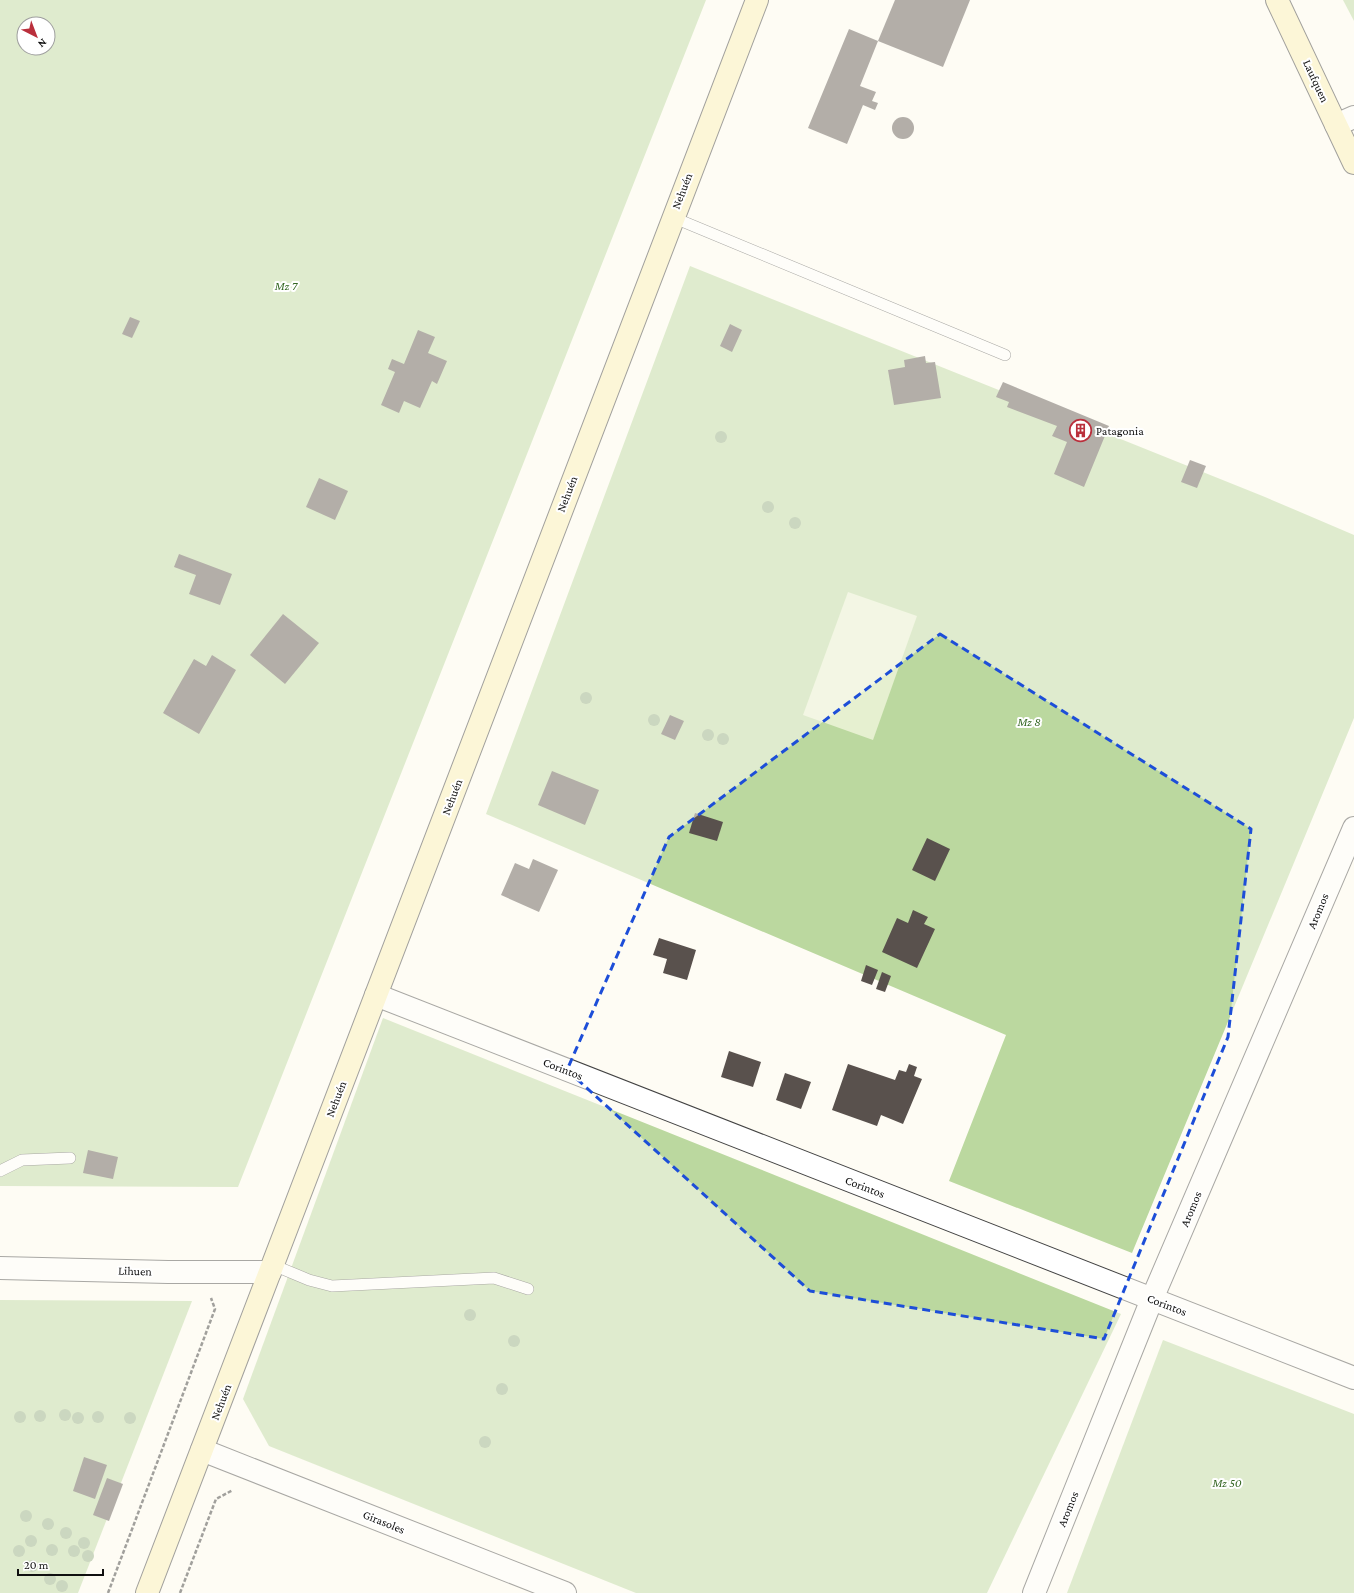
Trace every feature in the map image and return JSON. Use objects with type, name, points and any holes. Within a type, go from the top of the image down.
[{"type":"street","name":"Nehuén","points":[[147,1593],[272,1269],[672,217],[757,0]]},
{"type":"street","name":"Laufquen","points":[[1277,0],[1345,121],[1354,163]]},
{"type":"street","name":"Aromos","points":[[1034,1593],[1152,1299],[1354,828]]},
{"type":"street","name":"Corintos","points":[[376,996],[1354,1378]]},
{"type":"street","name":"Lihuen","points":[[0,1268],[168,1272],[272,1269]]},
{"type":"street","name":"Girasoles","points":[[202,1450],[565,1593]]},
{"type":"lane","points":[[672,217],[1006,355]]},
{"type":"lane","points":[[0,1171],[22,1160],[70,1158]]},
{"type":"lane","points":[[272,1269],[332,1286],[494,1278],[528,1289]]},
{"type":"path","points":[[108,1593],[215,1309],[209,1292]]},
{"type":"path","points":[[180,1593],[216,1500],[234,1490]]},
{"type":"highlighted area","points":[[940,634],[1251,829],[1228,1037],[1104,1339],[810,1291],[567,1070],[669,837]]},
{"type":"green space","name":"Mz 7","points":[[0,0],[706,0],[238,1187],[0,1186]]},
{"type":"green space","points":[[1343,0],[1354,0],[1354,21]]},
{"type":"green space","name":"Mz 8","points":[[690,266],[1265,497],[1354,535],[1354,718],[1132,1253],[949,1181],[1006,1035],[486,814]]},
{"type":"green space","points":[[848,592],[917,616],[873,740],[803,715]]},
{"type":"green space","points":[[383,1018],[1121,1314],[987,1593],[636,1593],[269,1446],[243,1399]]},
{"type":"green space","points":[[0,1300],[192,1301],[78,1593],[0,1593]]},
{"type":"green space","name":"Mz 50","points":[[1163,1340],[1354,1414],[1354,1593],[1067,1593]]},
{"type":"building","points":[[895,0],[970,0],[943,67],[878,41]]},
{"type":"building","points":[[849,29],[878,41],[860,86],[876,92],[872,101],[878,103],[875,110],[863,105],[847,144],[808,128]]},
{"type":"building","points":[[903,117],[911,120],[914,128],[911,136],[903,139],[895,136],[892,128],[895,120]]},
{"type":"building","points":[[130,317],[140,321],[132,338],[122,334]]},
{"type":"building","points":[[730,324],[742,330],[732,352],[720,346]]},
{"type":"building","points":[[418,330],[435,337],[428,353],[447,361],[437,384],[432,381],[420,408],[404,401],[399,413],[381,405],[395,372],[388,369],[392,359],[404,364]]},
{"type":"building","points":[[925,356],[926,363],[935,362],[941,398],[894,405],[888,370],[905,367],[904,360]]},
{"type":"building","name":"Patagonia","points":[[1003,382],[1109,426],[1084,487],[1054,474],[1067,442],[1052,436],[1057,426],[1007,407],[1009,402],[996,397]]},
{"type":"building","points":[[1190,460],[1206,466],[1197,488],[1181,482]]},
{"type":"building","points":[[319,478],[348,491],[335,520],[306,507]]},
{"type":"building","points":[[179,554],[232,574],[220,605],[189,594],[196,575],[174,567]]},
{"type":"building","points":[[283,614],[319,643],[285,684],[250,655]]},
{"type":"building","points":[[212,655],[236,670],[199,734],[163,713],[194,659],[206,666]]},
{"type":"building","points":[[670,715],[684,721],[675,740],[661,734]]},
{"type":"building","points":[[552,771],[599,790],[585,825],[538,805]]},
{"type":"building","points":[[695,813],[723,822],[717,841],[689,833]]},
{"type":"building","points":[[927,838],[950,849],[935,881],[912,870]]},
{"type":"building","points":[[533,859],[558,870],[539,912],[501,895],[515,863],[529,869]]},
{"type":"building","points":[[913,910],[928,917],[924,924],[935,929],[917,968],[882,952],[897,918],[908,923]]},
{"type":"building","points":[[659,938],[696,950],[687,980],[663,973],[667,959],[653,955]]},
{"type":"building","points":[[866,965],[878,970],[872,985],[861,981]]},
{"type":"building","points":[[882,972],[891,976],[885,992],[876,989]]},
{"type":"building","points":[[729,1051],[761,1062],[753,1087],[721,1077]]},
{"type":"building","points":[[848,1064],[895,1080],[899,1070],[906,1072],[909,1064],[917,1067],[914,1076],[922,1079],[903,1124],[881,1115],[877,1126],[832,1110]]},
{"type":"building","points":[[785,1073],[811,1082],[801,1109],[776,1100]]},
{"type":"building","points":[[88,1150],[118,1157],[113,1179],[83,1173]]},
{"type":"building","points":[[84,1457],[107,1465],[95,1499],[73,1491]]},
{"type":"building","points":[[107,1478],[123,1484],[109,1521],[93,1515]]},
{"type":"place","name":"Patagonia","points":[[1081,431]]}]
